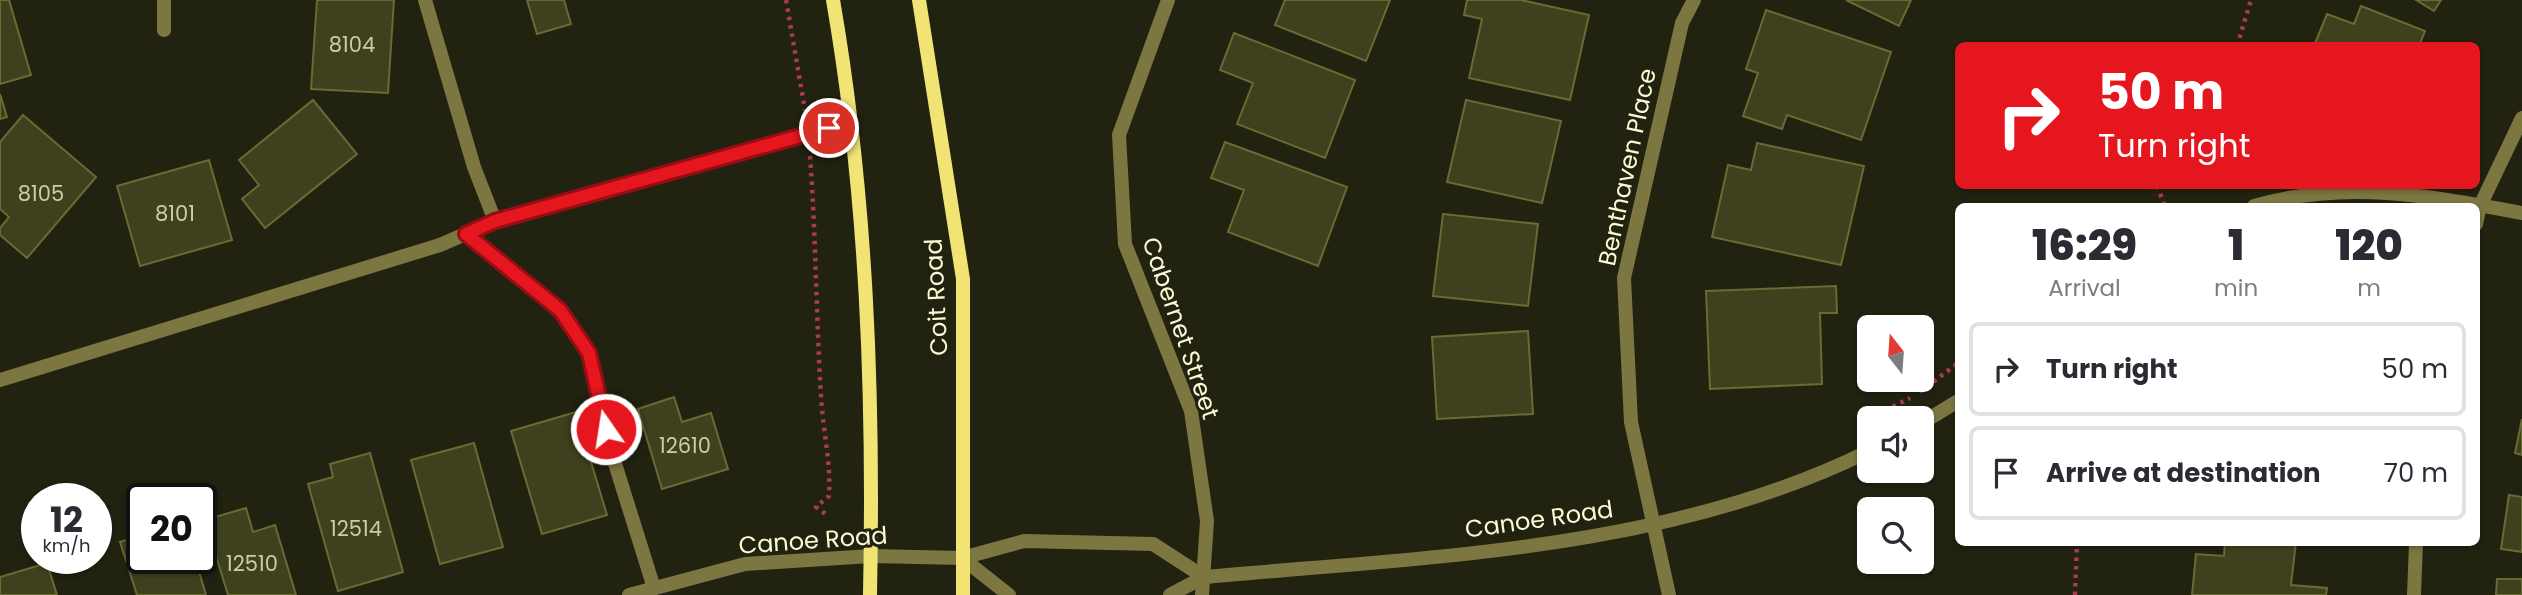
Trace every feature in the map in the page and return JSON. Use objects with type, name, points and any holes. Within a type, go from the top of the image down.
[{"type":"main road","points":[[833,0],[845,66],[870,356],[870,595]]},
{"type":"main road","name":"Coit Road","points":[[919,0],[963,279],[963,595]]},
{"type":"street","points":[[164,0],[164,30]]},
{"type":"street","points":[[425,0],[474,167],[495,221]]},
{"type":"street","name":"Cabernet Street","points":[[1168,0],[1119,135],[1125,244],[1191,411],[1207,520],[1202,595]]},
{"type":"street","name":"Benthaven Place","points":[[1669,595],[1631,422],[1624,278],[1682,23],[1694,0]]},
{"type":"street","points":[[2522,118],[2480,205],[2522,213]]},
{"type":"street","points":[[0,380],[440,245],[495,221],[850,122]]},
{"type":"street","points":[[2267,203],[2341,191],[2387,191],[2467,203]]},
{"type":"street","points":[[466,234],[560,310],[589,353],[612,454],[654,588]]},
{"type":"street","points":[[1934,416],[1955,403]]},
{"type":"street","name":"Canoe Road","points":[[1170,595],[1204,577],[1469,553],[1654,525],[1723,508],[1796,484],[1857,456]]},
{"type":"street","name":"Canoe Road","points":[[629,595],[746,564],[871,556],[962,558],[1024,541],[1153,544],[1204,577]]},
{"type":"street","points":[[2414,595],[2416,546]]},
{"type":"street","points":[[962,558],[1009,595]]},
{"type":"path","points":[[786,0],[809,133],[821,397],[826,455],[831,464],[829,496],[816,507],[827,515]]},
{"type":"path","points":[[2238,42],[2251,0]]},
{"type":"path","points":[[1894,406],[1915,395],[1955,365]]},
{"type":"path","points":[[2075,595],[2077,546]]},
{"type":"building","points":[[0,0],[9,0],[31,75],[0,84]]},
{"type":"building","points":[[317,0],[394,0],[388,93],[311,89]]},
{"type":"building","points":[[527,0],[564,0],[571,24],[537,34]]},
{"type":"building","points":[[1285,0],[1390,0],[1366,61],[1275,25]]},
{"type":"building","points":[[1467,0],[1521,0],[1589,15],[1570,100],[1469,78],[1482,19],[1464,15]]},
{"type":"building","points":[[1846,0],[1911,0],[1899,26]]},
{"type":"building","points":[[2416,0],[2441,0],[2434,11]]},
{"type":"building","points":[[2361,6],[2425,31],[2421,42],[2316,42],[2327,14],[2354,24]]},
{"type":"building","points":[[1766,10],[1891,52],[1861,140],[1787,115],[1782,129],[1743,116],[1758,73],[1746,69]]},
{"type":"building","points":[[1234,33],[1355,80],[1325,158],[1237,124],[1253,83],[1220,70]]},
{"type":"building","points":[[0,94],[7,117],[0,119]]},
{"type":"building","points":[[313,100],[357,154],[265,228],[242,199],[259,185],[239,160]]},
{"type":"building","points":[[1466,100],[1561,121],[1542,203],[1447,182]]},
{"type":"building","points":[[23,115],[96,177],[27,258],[0,235],[0,228],[9,217],[0,209],[0,142]]},
{"type":"building","points":[[1225,142],[1347,187],[1318,266],[1228,232],[1244,190],[1211,178]]},
{"type":"building","points":[[1757,143],[1864,166],[1841,265],[1712,237],[1728,165],[1751,170]]},
{"type":"building","points":[[209,160],[232,240],[140,266],[117,186]]},
{"type":"building","points":[[1443,214],[1538,224],[1528,306],[1433,296]]},
{"type":"building","points":[[1836,286],[1837,313],[1820,313],[1822,384],[1710,389],[1706,291]]},
{"type":"building","points":[[1528,331],[1533,414],[1437,419],[1432,337]]},
{"type":"building","points":[[674,397],[682,422],[711,413],[728,469],[662,489],[638,409]]},
{"type":"building","points":[[576,412],[607,515],[542,534],[511,431]]},
{"type":"building","points":[[2522,419],[2522,455],[2515,453]]},
{"type":"building","points":[[474,443],[503,547],[440,564],[411,460]]},
{"type":"building","points":[[370,453],[403,572],[338,591],[308,484],[333,477],[330,464]]},
{"type":"building","points":[[2509,495],[2522,497],[2522,552],[2501,549]]},
{"type":"building","points":[[246,508],[253,532],[275,525],[296,595],[228,595],[217,559],[217,516]]},
{"type":"building","points":[[126,540],[126,561],[120,542]]},
{"type":"building","points":[[2225,546],[2296,546],[2291,585],[2327,588],[2326,595],[2192,595],[2196,554],[2224,556]]},
{"type":"building","points":[[21,571],[21,574],[50,574],[57,595],[0,595],[0,577]]},
{"type":"building","points":[[130,574],[200,574],[206,595],[137,595]]},
{"type":"building","points":[[2497,579],[2522,579],[2522,595],[2496,595]]},
{"type":"route","points":[[606,429],[589,353],[560,310],[466,234],[495,221],[829,128]]}]
